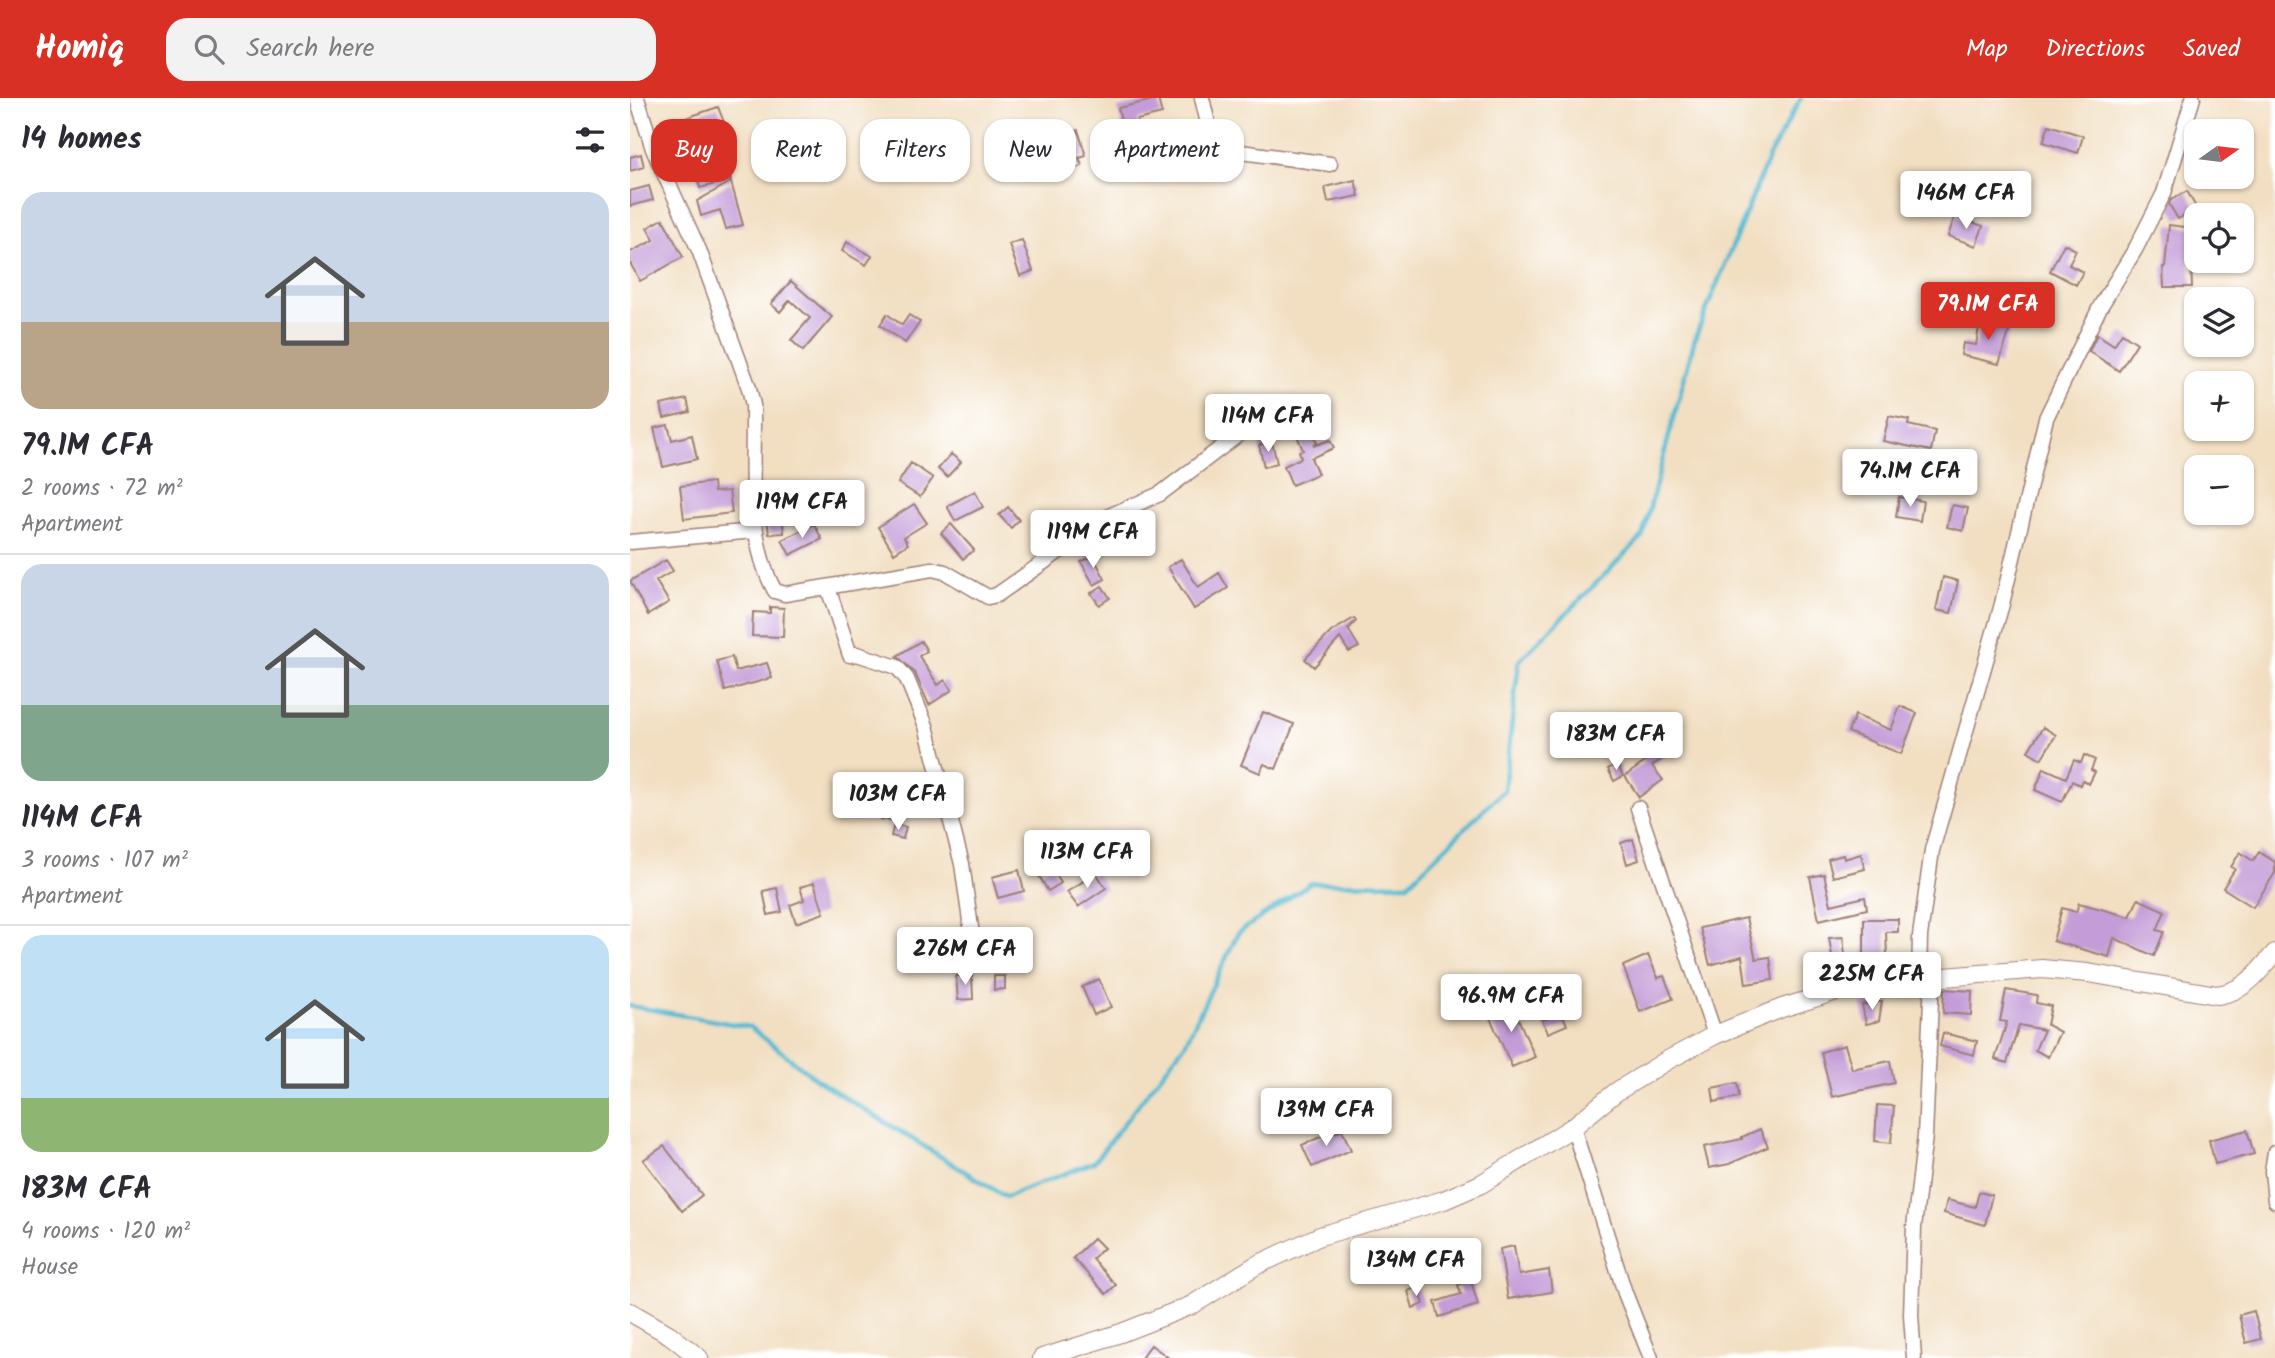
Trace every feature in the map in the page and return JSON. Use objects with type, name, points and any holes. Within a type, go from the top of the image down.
[{"type":"street","points":[[637,98],[653,149],[699,250],[749,388],[753,405],[755,531],[775,591],[785,594],[828,588],[932,569],[945,572],[988,597],[997,595],[1111,515],[1160,494],[1251,425]]},
{"type":"street","points":[[1202,98],[1212,141],[1219,149],[1330,164]]},
{"type":"street","points":[[1914,1358],[1911,1315],[1914,1227],[1925,1136],[1925,979],[1920,936],[1932,850],[2002,604],[2046,418],[2100,307],[2136,247],[2164,192],[2193,98]]},
{"type":"street","points":[[630,542],[755,531]]},
{"type":"street","points":[[828,588],[850,655],[857,654],[897,667],[907,679],[926,726],[962,864],[976,963]]},
{"type":"street","points":[[1638,808],[1715,1035]]},
{"type":"street","points":[[1042,1358],[1163,1318],[1192,1305],[1255,1266],[1320,1236],[1444,1200],[1481,1184],[1573,1127],[1616,1093],[1666,1061],[1715,1035],[1782,1008],[1840,990],[1925,979],[2042,969],[2088,973],[2217,995],[2231,993],[2245,986],[2275,953]]},
{"type":"street","points":[[1573,1127],[1625,1293],[1651,1358]]},
{"type":"street","points":[[2275,1152],[2272,1171],[2275,1201]]},
{"type":"street","points":[[630,1312],[670,1335],[699,1358]]},
{"type":"building","points":[[1158,99],[1162,114],[1141,119],[1121,119],[1118,108]]},
{"type":"building","points":[[718,107],[723,119],[683,119]]},
{"type":"building","points":[[2049,125],[2083,136],[2078,153],[2043,142]]},
{"type":"building","points":[[1078,130],[1086,156],[1079,158],[1082,166],[1076,168]]},
{"type":"building","points":[[641,154],[644,167],[630,171],[630,157]]},
{"type":"building","points":[[1355,180],[1359,196],[1328,202],[1325,187]]},
{"type":"building","points":[[698,182],[723,182],[700,188]]},
{"type":"building","points":[[731,182],[743,225],[726,229],[720,210],[701,216],[697,201]]},
{"type":"building","points":[[649,186],[653,200],[630,206],[630,191]]},
{"type":"building","points":[[2187,191],[2194,203],[2184,203],[2184,216],[2178,219],[2169,204]]},
{"type":"building","points":[[1955,216],[1983,226],[1976,246],[1948,236]]},
{"type":"building","points":[[663,219],[683,257],[640,281],[630,263],[630,252],[654,240],[647,228]]},
{"type":"building","points":[[2169,225],[2184,227],[2184,273],[2191,273],[2192,287],[2164,287]]},
{"type":"building","points":[[1022,240],[1033,271],[1020,276],[1009,244]]},
{"type":"building","points":[[847,242],[872,256],[866,265],[842,251]]},
{"type":"building","points":[[2064,244],[2076,250],[2069,265],[2083,272],[2076,285],[2050,271]]},
{"type":"building","points":[[791,281],[832,317],[803,351],[791,340],[810,318],[790,300],[780,312],[771,304]]},
{"type":"building","points":[[887,314],[902,325],[909,315],[920,322],[905,343],[880,325]]},
{"type":"building","points":[[1981,316],[2011,326],[1999,364],[1961,355],[1963,343],[1976,345]]},
{"type":"building","points":[[2122,333],[2137,343],[2119,371],[2089,351],[2097,334],[2114,345]]},
{"type":"building","points":[[687,399],[690,412],[664,418],[661,405]]},
{"type":"building","points":[[1294,407],[1300,422],[1279,430],[1273,415]]},
{"type":"building","points":[[1889,416],[1909,420],[1908,425],[1935,431],[1931,451],[1883,441]]},
{"type":"building","points":[[1307,420],[1317,443],[1313,446],[1330,440],[1334,448],[1311,458],[1318,474],[1292,485],[1284,466],[1301,458],[1299,451],[1303,450],[1293,426]]},
{"type":"building","points":[[668,425],[672,440],[692,435],[697,459],[663,467],[654,428]]},
{"type":"building","points":[[1272,442],[1277,463],[1264,467],[1259,445]]},
{"type":"building","points":[[951,454],[961,462],[947,477],[938,469]]},
{"type":"building","points":[[911,463],[933,478],[920,497],[898,483]]},
{"type":"building","points":[[713,482],[714,492],[729,491],[732,513],[684,519],[680,486]]},
{"type":"building","points":[[975,491],[983,507],[955,521],[947,506]]},
{"type":"building","points":[[780,494],[784,533],[769,534],[764,496]]},
{"type":"building","points":[[1899,497],[1923,501],[1920,521],[1896,517]]},
{"type":"building","points":[[914,504],[927,523],[904,537],[908,544],[894,553],[878,527]]},
{"type":"building","points":[[1952,505],[1968,508],[1963,531],[1947,527]]},
{"type":"building","points":[[1008,507],[1019,520],[1011,528],[999,515]]},
{"type":"building","points":[[814,524],[822,539],[790,555],[782,540]]},
{"type":"building","points":[[951,524],[974,550],[963,559],[941,533]]},
{"type":"building","points":[[1093,556],[1105,579],[1094,585],[1081,562]]},
{"type":"building","points":[[1181,559],[1198,587],[1219,573],[1228,588],[1194,609],[1168,567]]},
{"type":"building","points":[[666,560],[673,571],[656,581],[669,602],[648,615],[630,581]]},
{"type":"building","points":[[1943,577],[1958,581],[1951,613],[1936,610]]},
{"type":"building","points":[[1102,586],[1110,598],[1099,605],[1091,593]]},
{"type":"building","points":[[770,607],[784,608],[783,637],[752,636],[753,612],[770,613]]},
{"type":"building","points":[[1354,618],[1356,621],[1348,629],[1359,647],[1349,652],[1340,638],[1314,667],[1305,659],[1331,632]]},
{"type":"building","points":[[921,641],[927,651],[919,656],[938,685],[945,680],[952,690],[929,705],[915,673],[897,656]]},
{"type":"building","points":[[732,657],[736,671],[767,663],[772,678],[725,691],[717,661]]},
{"type":"building","points":[[1900,706],[1917,713],[1901,754],[1848,732],[1855,715],[1891,730]]},
{"type":"building","points":[[1263,712],[1294,724],[1276,769],[1264,764],[1260,773],[1241,765]]},
{"type":"building","points":[[2043,727],[2056,735],[2041,759],[2028,751]]},
{"type":"building","points":[[1648,730],[1666,756],[1652,766],[1663,780],[1639,797],[1625,776],[1645,762],[1631,742]]},
{"type":"building","points":[[2084,755],[2095,760],[2091,770],[2095,772],[2089,784],[2082,780],[2080,785],[2072,781],[2062,802],[2035,790],[2044,768],[2066,778],[2074,760],[2081,763]]},
{"type":"building","points":[[1617,764],[1623,776],[1614,781],[1608,769]]},
{"type":"building","points":[[883,792],[904,794],[901,821],[880,819]]},
{"type":"building","points":[[894,824],[906,827],[903,839],[891,836]]},
{"type":"building","points":[[1633,839],[1639,860],[1627,864],[1621,843]]},
{"type":"building","points":[[2240,852],[2253,861],[2259,852],[2275,862],[2275,873],[2253,907],[2223,888],[2235,869],[2231,867]]},
{"type":"building","points":[[1861,854],[1865,869],[1833,877],[1828,859],[1843,855],[1844,859]]},
{"type":"building","points":[[1051,866],[1061,883],[1048,891],[1038,874]]},
{"type":"building","points":[[1019,870],[1024,891],[998,898],[992,877]]},
{"type":"building","points":[[1096,873],[1106,888],[1078,907],[1067,892]]},
{"type":"building","points":[[1824,874],[1831,905],[1865,897],[1867,909],[1819,920],[1810,877]]},
{"type":"building","points":[[814,883],[824,913],[796,923],[790,905],[804,900],[800,887]]},
{"type":"building","points":[[777,888],[782,912],[768,915],[763,891]]},
{"type":"building","points":[[2138,899],[2165,911],[2157,930],[2164,932],[2154,956],[2114,938],[2109,957],[2053,941],[2062,908],[2076,912],[2079,903],[2130,917]]},
{"type":"building","points":[[1746,918],[1756,959],[1770,957],[1773,980],[1746,984],[1742,956],[1710,965],[1700,928]]},
{"type":"building","points":[[1864,919],[1898,919],[1898,932],[1886,932],[1887,956],[1864,956]]},
{"type":"building","points":[[1843,937],[1845,955],[1832,956],[1829,938]]},
{"type":"building","points":[[1648,955],[1658,978],[1664,976],[1673,999],[1640,1012],[1623,966]]},
{"type":"building","points":[[972,975],[973,999],[958,1000],[956,976]]},
{"type":"building","points":[[994,976],[1005,976],[1005,989],[994,990]]},
{"type":"building","points":[[1099,979],[1111,1007],[1094,1015],[1082,987]]},
{"type":"building","points":[[1550,984],[1567,1025],[1548,1033],[1542,1020],[1551,1017],[1539,988]]},
{"type":"building","points":[[1944,989],[1972,991],[1971,1015],[1943,1013]]},
{"type":"building","points":[[2006,990],[2037,995],[2036,1003],[2051,1006],[2047,1025],[2060,1032],[2048,1057],[2035,1050],[2044,1030],[2019,1025],[2007,1063],[1995,1059],[2007,1022],[2000,1021]]},
{"type":"building","points":[[1510,1000],[1535,1057],[1512,1067],[1487,1011]]},
{"type":"building","points":[[1882,1001],[1879,1021],[1866,1024],[1862,1005]]},
{"type":"building","points":[[1943,1033],[1977,1041],[1974,1055],[1940,1046]]},
{"type":"building","points":[[1845,1045],[1852,1069],[1890,1061],[1894,1083],[1832,1097],[1821,1052]]},
{"type":"building","points":[[1737,1083],[1739,1097],[1714,1102],[1712,1088]]},
{"type":"building","points":[[1877,1105],[1894,1106],[1891,1143],[1875,1141]]},
{"type":"building","points":[[1760,1129],[1768,1147],[1729,1164],[1709,1168],[1704,1147],[1742,1139]]},
{"type":"building","points":[[1342,1130],[1351,1150],[1312,1167],[1302,1145]]},
{"type":"building","points":[[2247,1130],[2254,1154],[2215,1164],[2209,1140]]},
{"type":"building","points":[[664,1146],[702,1195],[682,1211],[643,1160]]},
{"type":"building","points":[[1979,1192],[1992,1195],[1985,1225],[1944,1213],[1947,1200],[1975,1207]]},
{"type":"building","points":[[1094,1238],[1104,1248],[1092,1259],[1116,1285],[1106,1294],[1073,1258]]},
{"type":"building","points":[[1514,1246],[1519,1275],[1549,1270],[1552,1292],[1508,1299],[1500,1249]]},
{"type":"building","points":[[1471,1281],[1478,1305],[1439,1317],[1435,1302],[1461,1294],[1458,1285]]},
{"type":"building","points":[[1418,1287],[1424,1304],[1413,1308],[1408,1291]]},
{"type":"building","points":[[2254,1311],[2261,1339],[2246,1343],[2239,1315]]},
{"type":"building","points":[[1151,1345],[1169,1358],[1141,1358]]},
{"type":"waterway","points":[[630,1006],[750,1027],[820,1082],[1006,1197],[1094,1162],[1185,1044],[1238,933],[1311,883],[1408,884],[1504,790],[1519,661],[1642,537],[1695,338],[1769,156],[1801,98]]}]
